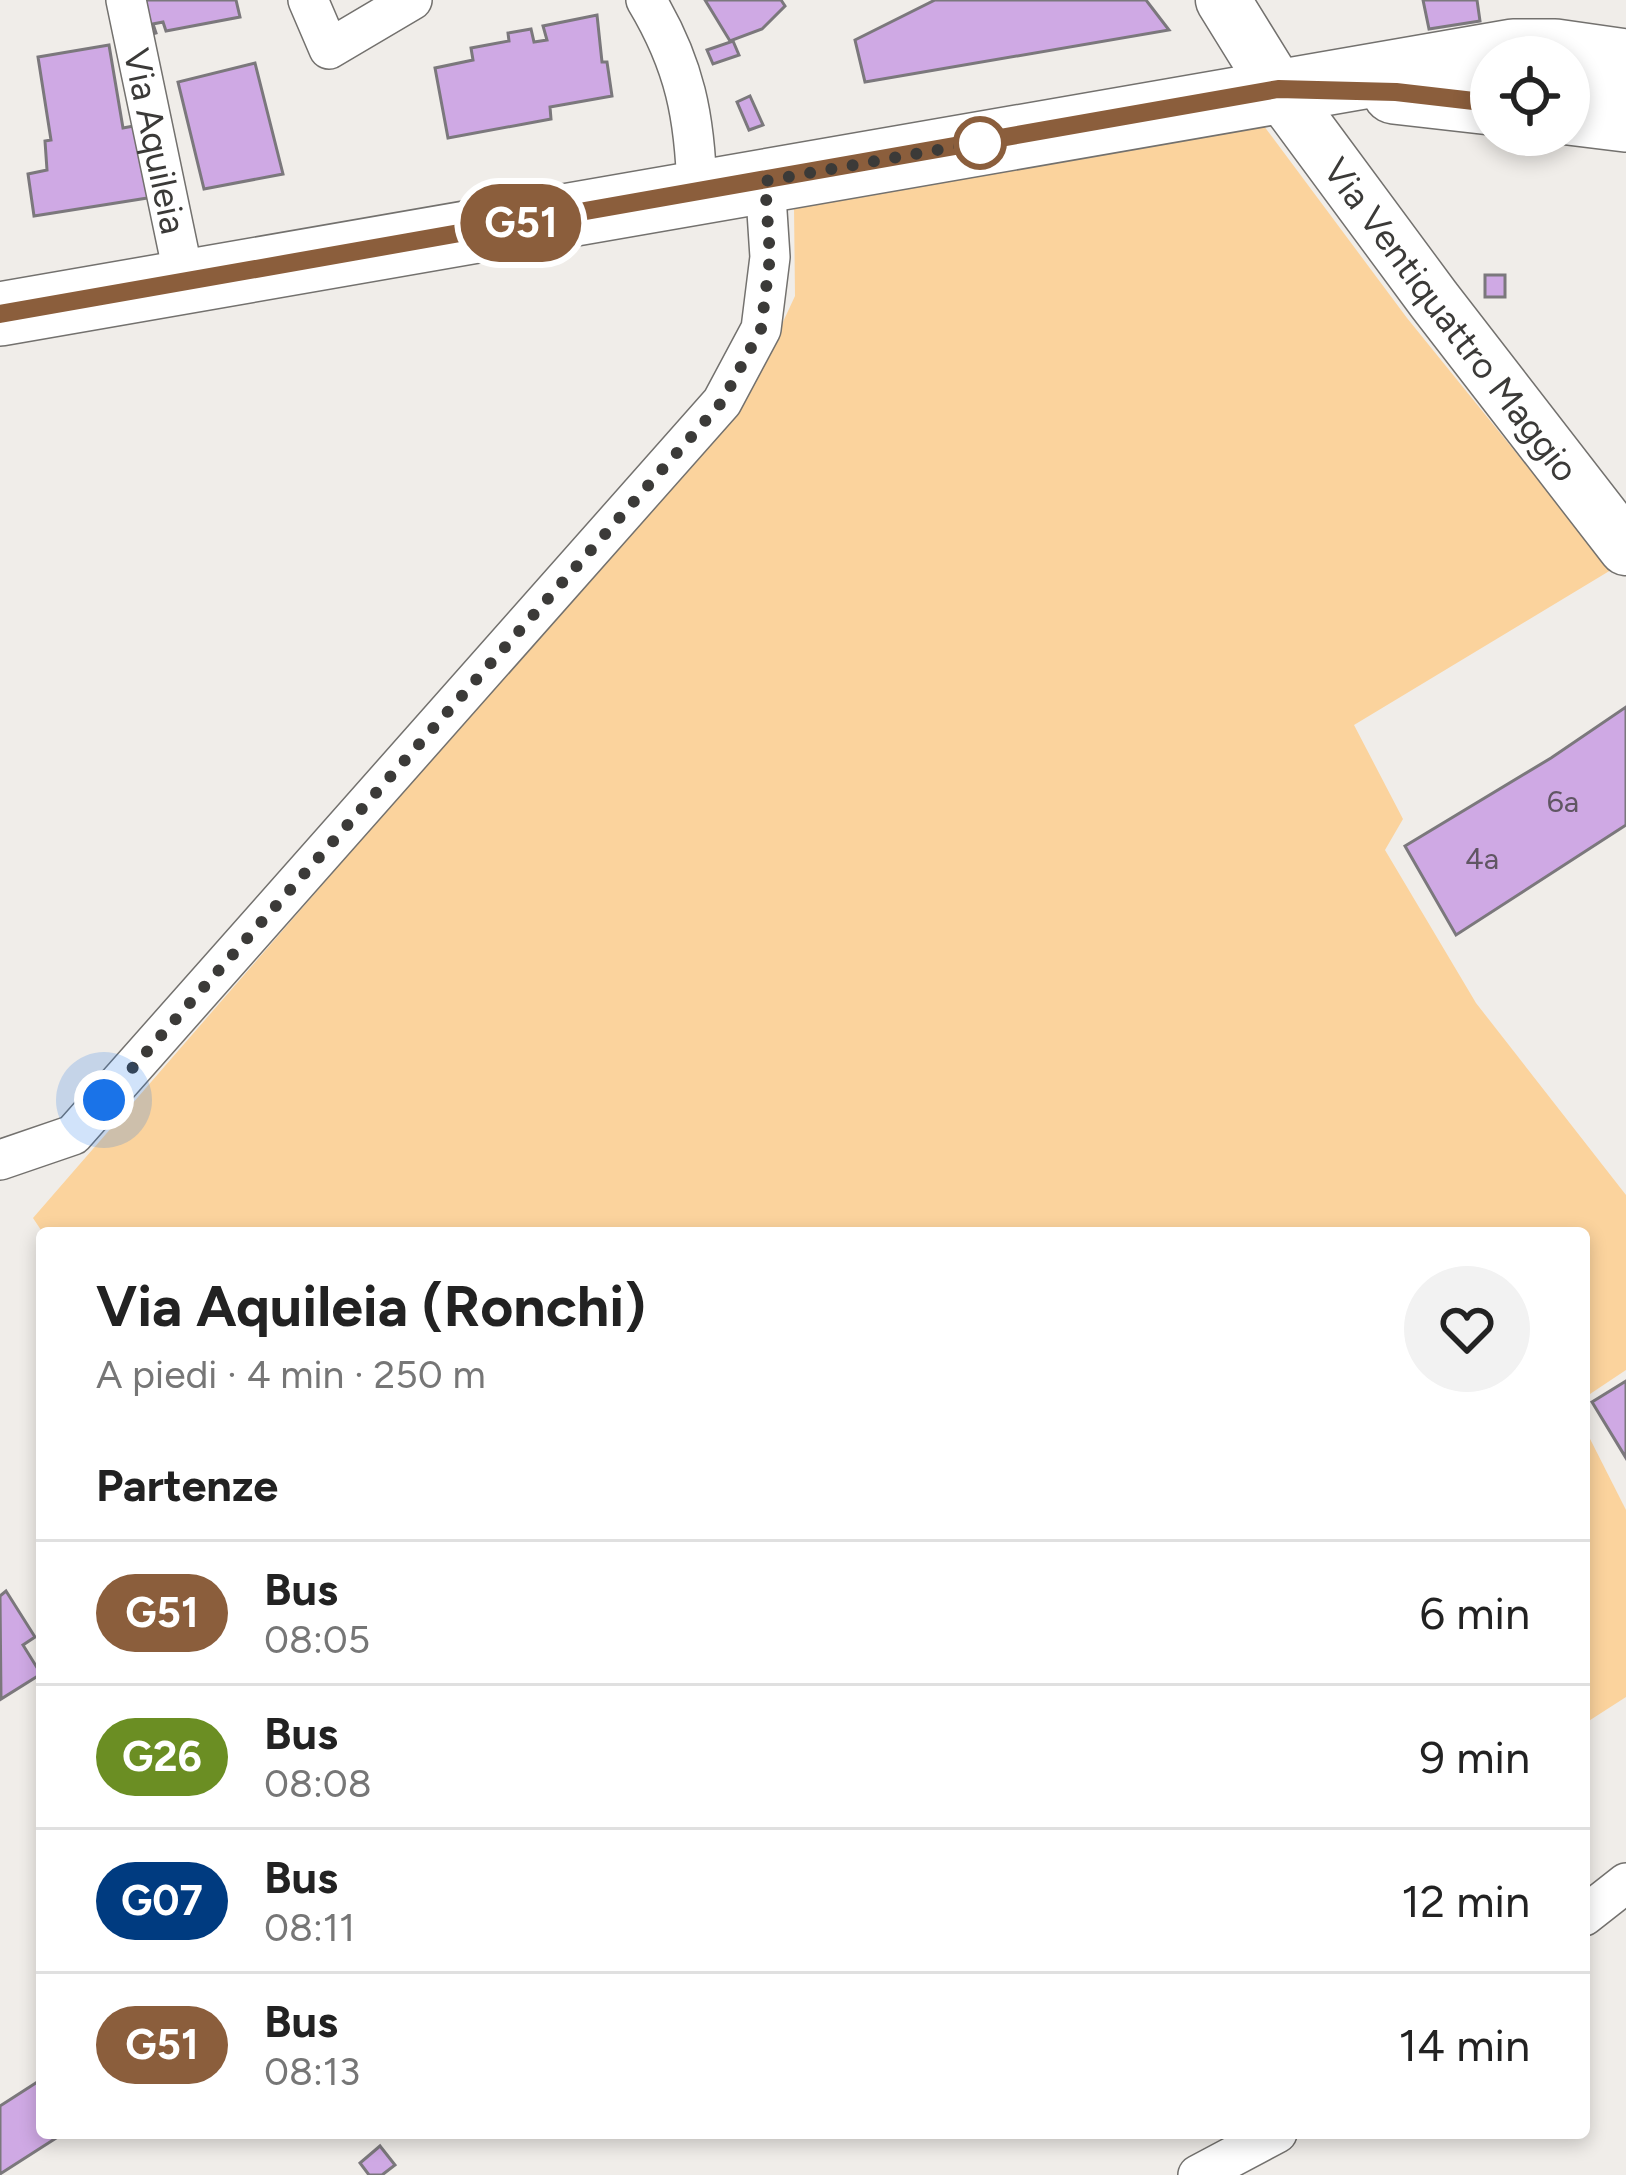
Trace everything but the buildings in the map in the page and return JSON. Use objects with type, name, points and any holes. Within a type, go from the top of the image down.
[{"type":"main road","points":[[1278,89],[1513,51],[1604,56]]},
{"type":"main road","name":"Via Aquileia","points":[[0,314],[1278,89]]},
{"type":"main road","points":[[1278,89],[1396,92],[1470,101]]},
{"type":"main road","points":[[1590,115],[1626,120]]},
{"type":"street","name":"Via Aquileia","points":[[126,0],[185,282]]},
{"type":"street","points":[[308,0],[328,49],[412,0]]},
{"type":"street","name":"Via Ventiquattro Maggio","points":[[1222,0],[1278,89],[1433,300],[1626,548]]},
{"type":"street","points":[[653,3],[686,80],[695,134],[697,192]]},
{"type":"street","points":[[1396,92],[1470,83]]},
{"type":"street","points":[[0,1160],[73,1135],[722,402],[761,329],[770,257],[765,181]]},
{"type":"street","points":[[1590,1911],[1626,1882]]},
{"type":"street","points":[[1198,2175],[1266,2139]]},
{"type":"shaded area","points":[[1261,122],[1407,318],[1611,570],[1354,725],[1403,819],[1385,850],[1476,1003],[1626,1195],[1626,1370],[1590,1394],[1590,1227],[39,1227],[33,1218],[751,391],[795,296],[794,207]]},
{"type":"shaded area","points":[[1590,1439],[1626,1510],[1626,1697],[1590,1720]]},
{"type":"bus line","name":"G51","points":[[0,314],[1278,89],[1396,92],[1470,101]]},
{"type":"route","points":[[104,1100],[722,402],[761,329],[770,257],[765,181],[998,139],[980,143]]}]
